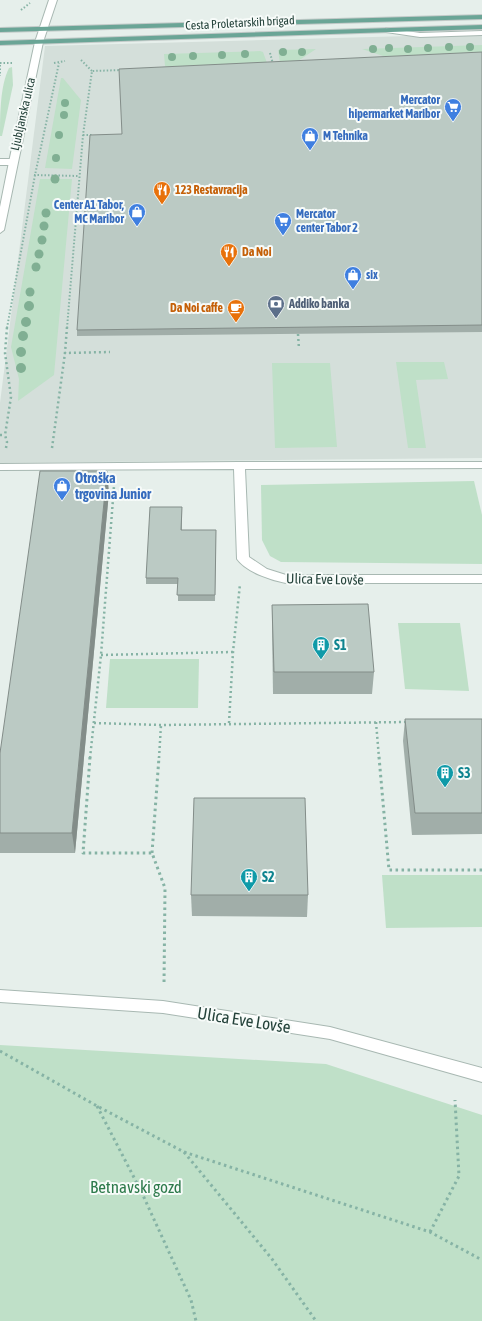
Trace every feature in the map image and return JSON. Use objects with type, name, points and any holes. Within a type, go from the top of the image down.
[{"type":"main road","name":"Cesta Proletarskih brigad","points":[[0,30],[482,17]]},
{"type":"main road","name":"Cesta Proletarskih brigad","points":[[0,43],[482,27]]},
{"type":"street","name":"Ljubljanska ulica","points":[[0,230],[10,175],[39,42],[53,0]]},
{"type":"street","points":[[389,30],[420,35],[482,33]]},
{"type":"street","points":[[0,162],[13,162]]},
{"type":"street","points":[[239,465],[243,559]]},
{"type":"street","points":[[1,467],[482,465]]},
{"type":"street","name":"Ulica Eve Lovše","points":[[243,559],[260,571],[273,577],[286,579],[482,579]]},
{"type":"street","name":"Ulica Eve Lovše","points":[[0,996],[164,1007],[330,1033],[482,1075]]},
{"type":"path","points":[[18,12],[27,7],[33,0]]},
{"type":"path","points":[[270,49],[273,65]]},
{"type":"path","points":[[77,56],[92,71],[128,70]]},
{"type":"path","points":[[1,467],[7,442],[5,435],[11,397],[4,354],[7,328],[35,175],[59,63]]},
{"type":"path","points":[[0,65],[0,76]]},
{"type":"path","points":[[51,450],[65,353],[79,176],[92,71]]},
{"type":"path","points":[[83,135],[99,135]]},
{"type":"path","points":[[10,175],[79,176]]},
{"type":"path","points":[[298,334],[299,349]]},
{"type":"path","points":[[65,353],[110,352]]},
{"type":"path","points":[[0,435],[5,435]]},
{"type":"path","points":[[115,466],[102,655],[89,767],[83,853],[152,852]]},
{"type":"path","points":[[229,723],[233,652],[243,559]]},
{"type":"path","points":[[102,655],[233,652]]},
{"type":"path","points":[[376,722],[389,870],[482,870]]},
{"type":"path","points":[[94,723],[161,725],[414,722]]},
{"type":"path","points":[[161,725],[152,852],[165,888],[164,1007]]},
{"type":"path","points":[[0,1051],[97,1106],[184,1152],[430,1232],[482,1260]]},
{"type":"path","points":[[430,1232],[459,1176],[455,1100]]},
{"type":"path","points":[[97,1106],[141,1191],[192,1300],[196,1321]]},
{"type":"path","points":[[184,1152],[272,1259],[316,1321]]},
{"type":"shaded area","points":[[482,34],[482,458],[0,463],[0,403],[45,46]]},
{"type":"green space","points":[[482,45],[482,53],[386,57],[362,49]]},
{"type":"green space","points":[[316,49],[298,61],[280,63],[278,50]]},
{"type":"green space","points":[[263,52],[267,63],[169,68],[165,66],[164,54]]},
{"type":"green space","points":[[12,67],[13,85],[2,136],[0,136],[2,92],[6,75],[9,68]]},
{"type":"green space","points":[[61,78],[63,78],[81,100],[72,169],[45,168]]},
{"type":"green space","points":[[40,179],[72,179],[54,375],[18,401],[19,379],[11,347]]},
{"type":"green space","points":[[396,362],[444,362],[448,379],[416,380],[426,448],[408,448]]},
{"type":"green space","points":[[272,363],[330,363],[337,447],[275,448]]},
{"type":"green space","points":[[474,481],[482,515],[482,564],[281,562],[270,556],[262,540],[261,485]]},
{"type":"green space","points":[[398,623],[460,623],[469,691],[405,689]]},
{"type":"green space","points":[[110,659],[199,659],[198,708],[106,708]]},
{"type":"green space","points":[[382,875],[482,875],[482,927],[386,928]]},
{"type":"green space","name":"Betnavski gozd","points":[[0,1045],[326,1064],[482,1115],[482,1321],[0,1321]]},
{"type":"building","name":"Mercator center Tabor 2","points":[[482,52],[482,325],[77,330],[90,135],[122,134],[119,69]]},
{"type":"building","points":[[40,471],[107,471],[72,833],[0,833],[0,753]]},
{"type":"building","points":[[150,507],[182,507],[181,530],[216,530],[215,595],[177,595],[178,578],[146,578]]},
{"type":"building","name":"S1","points":[[368,604],[374,672],[274,672],[272,605]]},
{"type":"building","name":"S3","points":[[405,719],[482,719],[482,813],[415,813]]},
{"type":"building","name":"S2","points":[[194,798],[305,798],[308,895],[191,895]]},
{"type":"place","name":"Mercator hipermarket Maribor","points":[[453,122]]},
{"type":"place","name":"M Tehnika","points":[[310,151]]},
{"type":"place","name":"123 Restavracija","points":[[162,205]]},
{"type":"place","name":"Center A1 Tabor, MC Maribor","points":[[137,227]]},
{"type":"place","name":"Mercator center Tabor 2","points":[[283,236]]},
{"type":"place","name":"Da Noi","points":[[229,267]]},
{"type":"place","name":"six","points":[[353,290]]},
{"type":"place","name":"Addiko banka","points":[[276,319]]},
{"type":"place","name":"Da Noi caffe","points":[[236,323]]},
{"type":"place","name":"Otroška trgovina Junior","points":[[62,501]]},
{"type":"place","name":"S1","points":[[321,660]]},
{"type":"place","name":"S3","points":[[445,788]]},
{"type":"place","name":"S2","points":[[249,892]]}]
